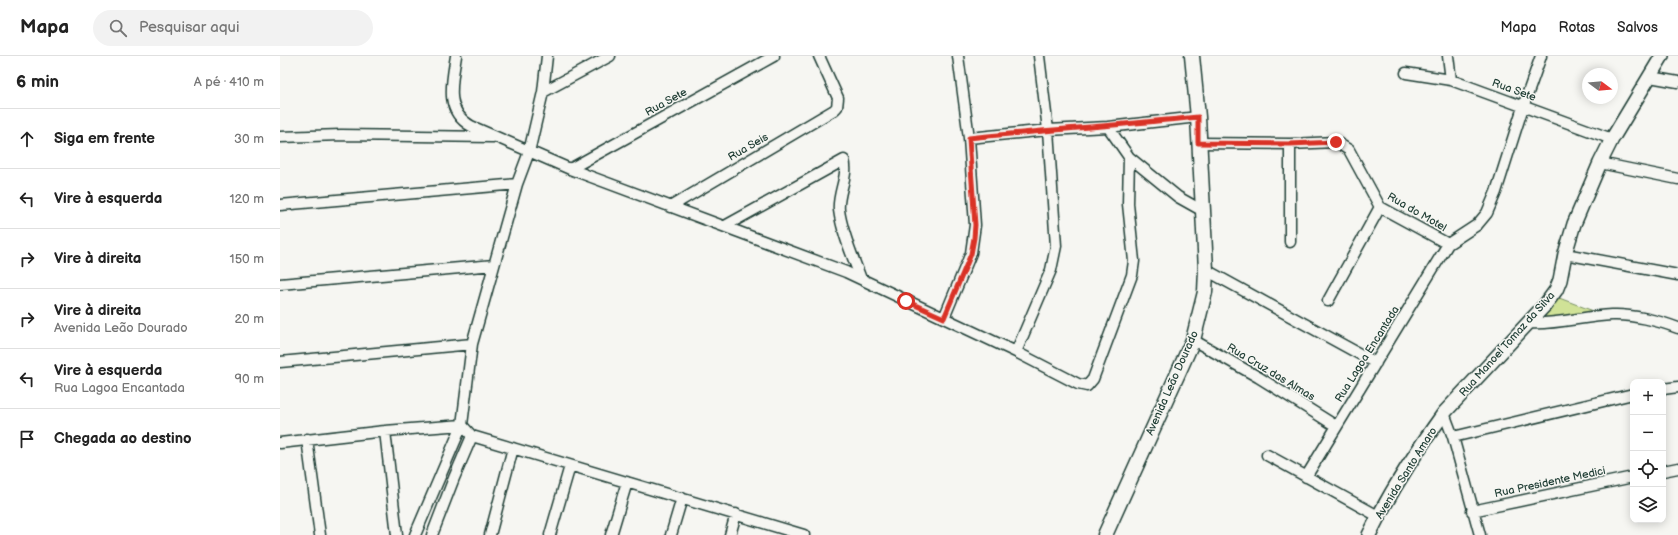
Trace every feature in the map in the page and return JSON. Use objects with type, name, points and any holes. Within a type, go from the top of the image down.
[{"type":"main road","name":"Avenida Leão Dourado","points":[[1105,535],[1193,340],[1205,292],[1206,270],[1198,143],[1198,117],[1192,56]]},
{"type":"street","points":[[456,56],[451,89],[453,106],[462,121],[471,126],[570,169],[846,272],[1016,352],[1082,386],[1090,384],[1093,379],[1132,275],[1134,252],[1128,204],[1129,156]]},
{"type":"street","points":[[415,535],[462,425],[472,344],[517,184],[529,152],[543,92],[547,56]]},
{"type":"street","points":[[543,92],[610,56]]},
{"type":"street","name":"Rua Sete","points":[[570,169],[774,56]]},
{"type":"street","name":"Rua Seis","points":[[670,206],[834,110],[838,106],[838,98],[819,56]]},
{"type":"street","points":[[944,318],[971,254],[975,225],[969,138],[958,56]]},
{"type":"street","points":[[1016,352],[1051,270],[1056,246],[1048,130],[1039,56]]},
{"type":"street","points":[[1448,56],[1451,80]]},
{"type":"street","points":[[1448,244],[1477,225],[1487,213],[1496,192],[1541,56]]},
{"type":"street","name":"Rua Manoel Tomaz da Silva","points":[[1444,413],[1529,323],[1556,290],[1560,280],[1565,254],[1574,224],[1600,163],[1612,139],[1662,56]]},
{"type":"street","name":"Rua Sete","points":[[1406,73],[1451,80],[1612,139]]},
{"type":"street","points":[[1650,77],[1678,82]]},
{"type":"street","points":[[969,138],[1198,117]]},
{"type":"street","points":[[1108,126],[1129,156],[1178,197],[1203,211]]},
{"type":"street","points":[[280,137],[340,135],[499,137]]},
{"type":"street","name":"Rua do Motel","points":[[1290,144],[1336,142],[1349,150],[1380,207],[1448,244]]},
{"type":"street","points":[[1198,143],[1290,144],[1290,242]]},
{"type":"street","points":[[725,226],[844,160],[845,168],[839,198],[839,209],[844,231],[861,279]]},
{"type":"street","points":[[1600,163],[1678,179]]},
{"type":"street","points":[[280,205],[517,184]]},
{"type":"street","points":[[1328,301],[1380,207]]},
{"type":"street","name":"Rua Lagoa Encantada","points":[[1306,477],[1448,244]]},
{"type":"street","points":[[1565,254],[1678,275]]},
{"type":"street","points":[[280,284],[494,265]]},
{"type":"street","points":[[1206,270],[1376,363]]},
{"type":"street","points":[[1529,323],[1554,323],[1613,315],[1651,320],[1678,328]]},
{"type":"street","name":"Rua Cruz das Almas","points":[[1193,340],[1258,377],[1336,426]]},
{"type":"street","points":[[280,362],[472,344]]},
{"type":"street","points":[[1666,389],[1678,387]]},
{"type":"street","points":[[1453,436],[1630,395]]},
{"type":"street","points":[[1444,413],[1453,436],[1472,511],[1480,535]]},
{"type":"street","name":"Avenida Santo Amaro","points":[[1369,535],[1378,516],[1430,432],[1444,413]]},
{"type":"street","points":[[280,443],[386,431],[462,425]]},
{"type":"street","points":[[462,425],[472,436],[736,514],[792,533],[804,535]]},
{"type":"street","points":[[386,431],[397,535]]},
{"type":"street","points":[[432,535],[472,436]]},
{"type":"street","points":[[307,439],[320,535]]},
{"type":"street","points":[[490,535],[513,448]]},
{"type":"street","points":[[1267,455],[1378,516]]},
{"type":"street","points":[[550,535],[570,466]]},
{"type":"street","points":[[1666,470],[1678,468]]},
{"type":"street","name":"Rua Presidente Medici","points":[[1472,511],[1630,478]]},
{"type":"street","points":[[611,535],[627,482]]},
{"type":"street","points":[[671,535],[682,498]]},
{"type":"street","points":[[730,535],[736,514]]},
{"type":"green space","points":[[1554,296],[1596,312],[1536,323]]},
{"type":"route","points":[[906,301],[944,318],[971,254],[975,225],[969,138],[1198,117],[1198,143],[1290,144],[1336,142]]}]
